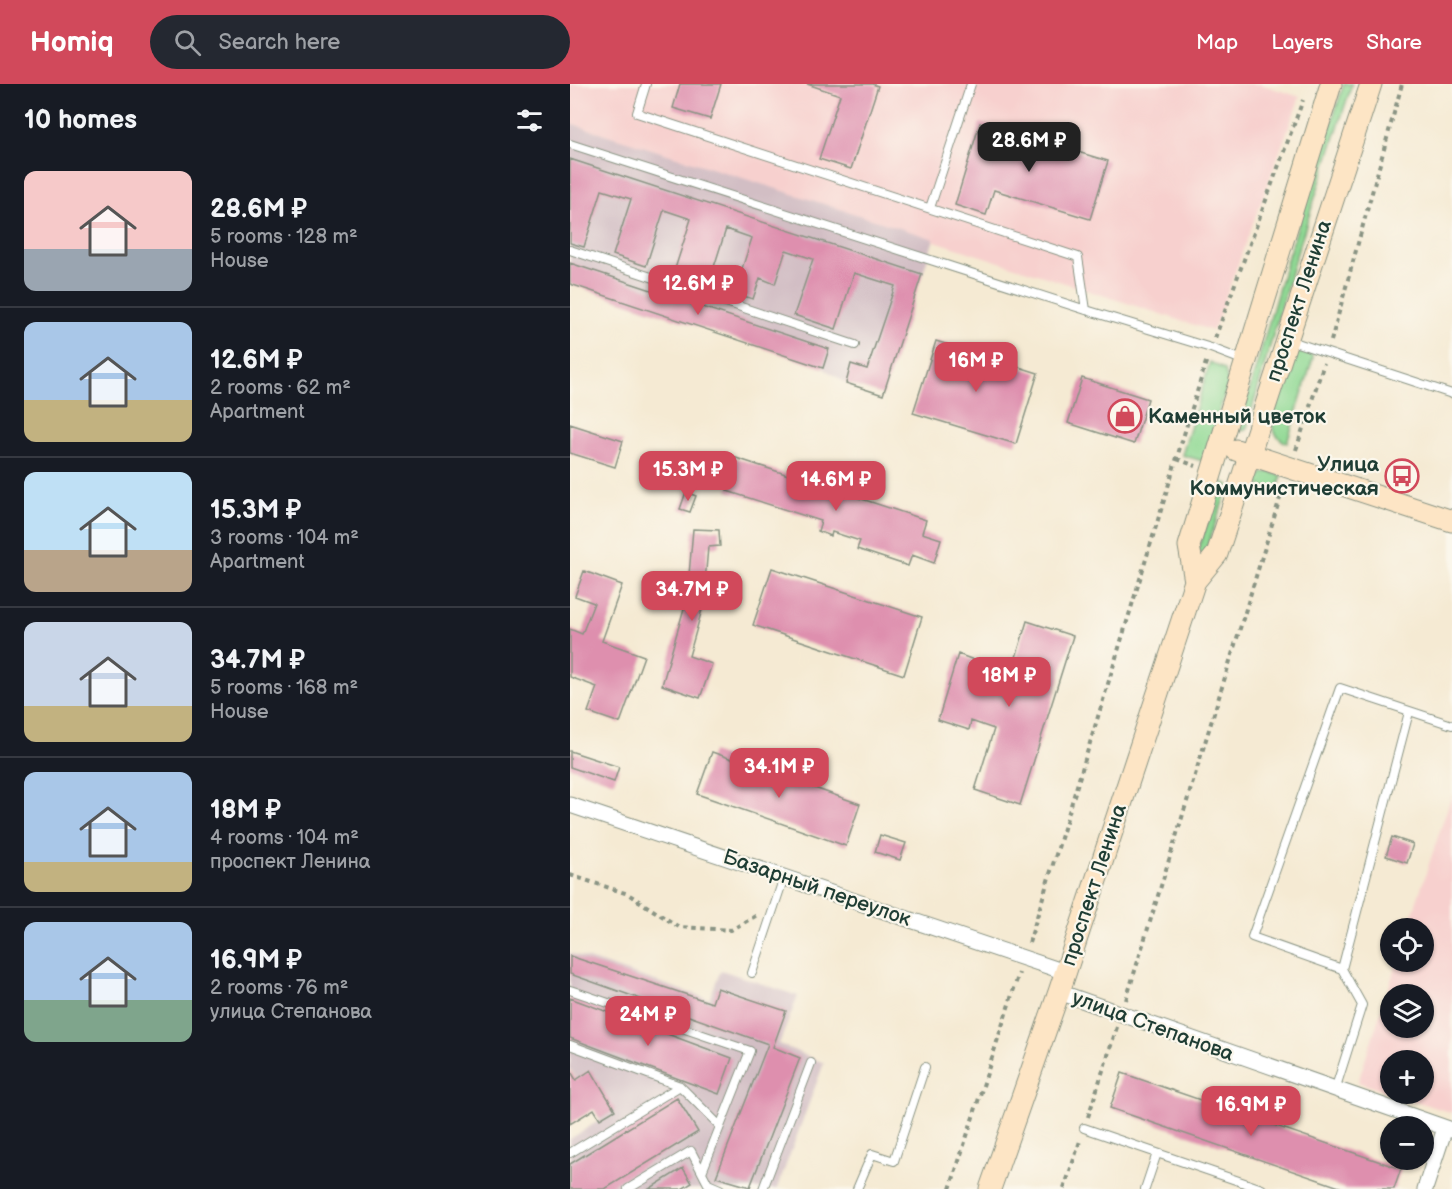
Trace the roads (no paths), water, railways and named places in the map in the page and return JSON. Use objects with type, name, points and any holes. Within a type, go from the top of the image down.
[{"type":"main road","name":"проспект Ленина","points":[[1195,581],[1189,546],[1331,84]]},
{"type":"main road","name":"проспект Ленина","points":[[990,1189],[1062,982],[1195,581],[1217,554],[1371,84]]},
{"type":"main road","points":[[1221,445],[1452,521]]},
{"type":"street","name":"Базарный переулок","points":[[570,805],[1024,958],[1062,982]]},
{"type":"street","name":"улица Степанова","points":[[1062,982],[1121,1015],[1448,1129]]},
{"type":"street","points":[[1425,1189],[1448,1129]]},
{"type":"lane","points":[[646,84],[637,113],[1078,257],[1086,310]]},
{"type":"lane","points":[[930,208],[971,84]]},
{"type":"lane","points":[[570,144],[1211,348],[1246,362]]},
{"type":"lane","points":[[570,250],[855,345]]},
{"type":"lane","points":[[1286,340],[1452,394]]},
{"type":"lane","points":[[1335,1090],[1362,1005],[1342,969],[1252,937],[1340,688],[1452,725]]},
{"type":"lane","points":[[1342,969],[1409,712]]},
{"type":"lane","points":[[752,973],[784,877]]},
{"type":"lane","points":[[570,990],[750,1051],[702,1172]]},
{"type":"lane","points":[[570,1045],[680,1086],[720,1126]]},
{"type":"lane","points":[[763,1189],[811,1064]]},
{"type":"lane","points":[[857,1189],[872,1154],[894,1161],[925,1067]]},
{"type":"lane","points":[[570,1153],[680,1086]]},
{"type":"lane","points":[[1084,1128],[1262,1189]]},
{"type":"lane","points":[[628,1189],[691,1151],[708,1184],[720,1189]]},
{"type":"lane","points":[[1145,1189],[1157,1153]]},
{"type":"place","name":"Каменный цветок","points":[[1125,416]]},
{"type":"place","name":"Улица Коммунистическая","points":[[1402,476]]}]
